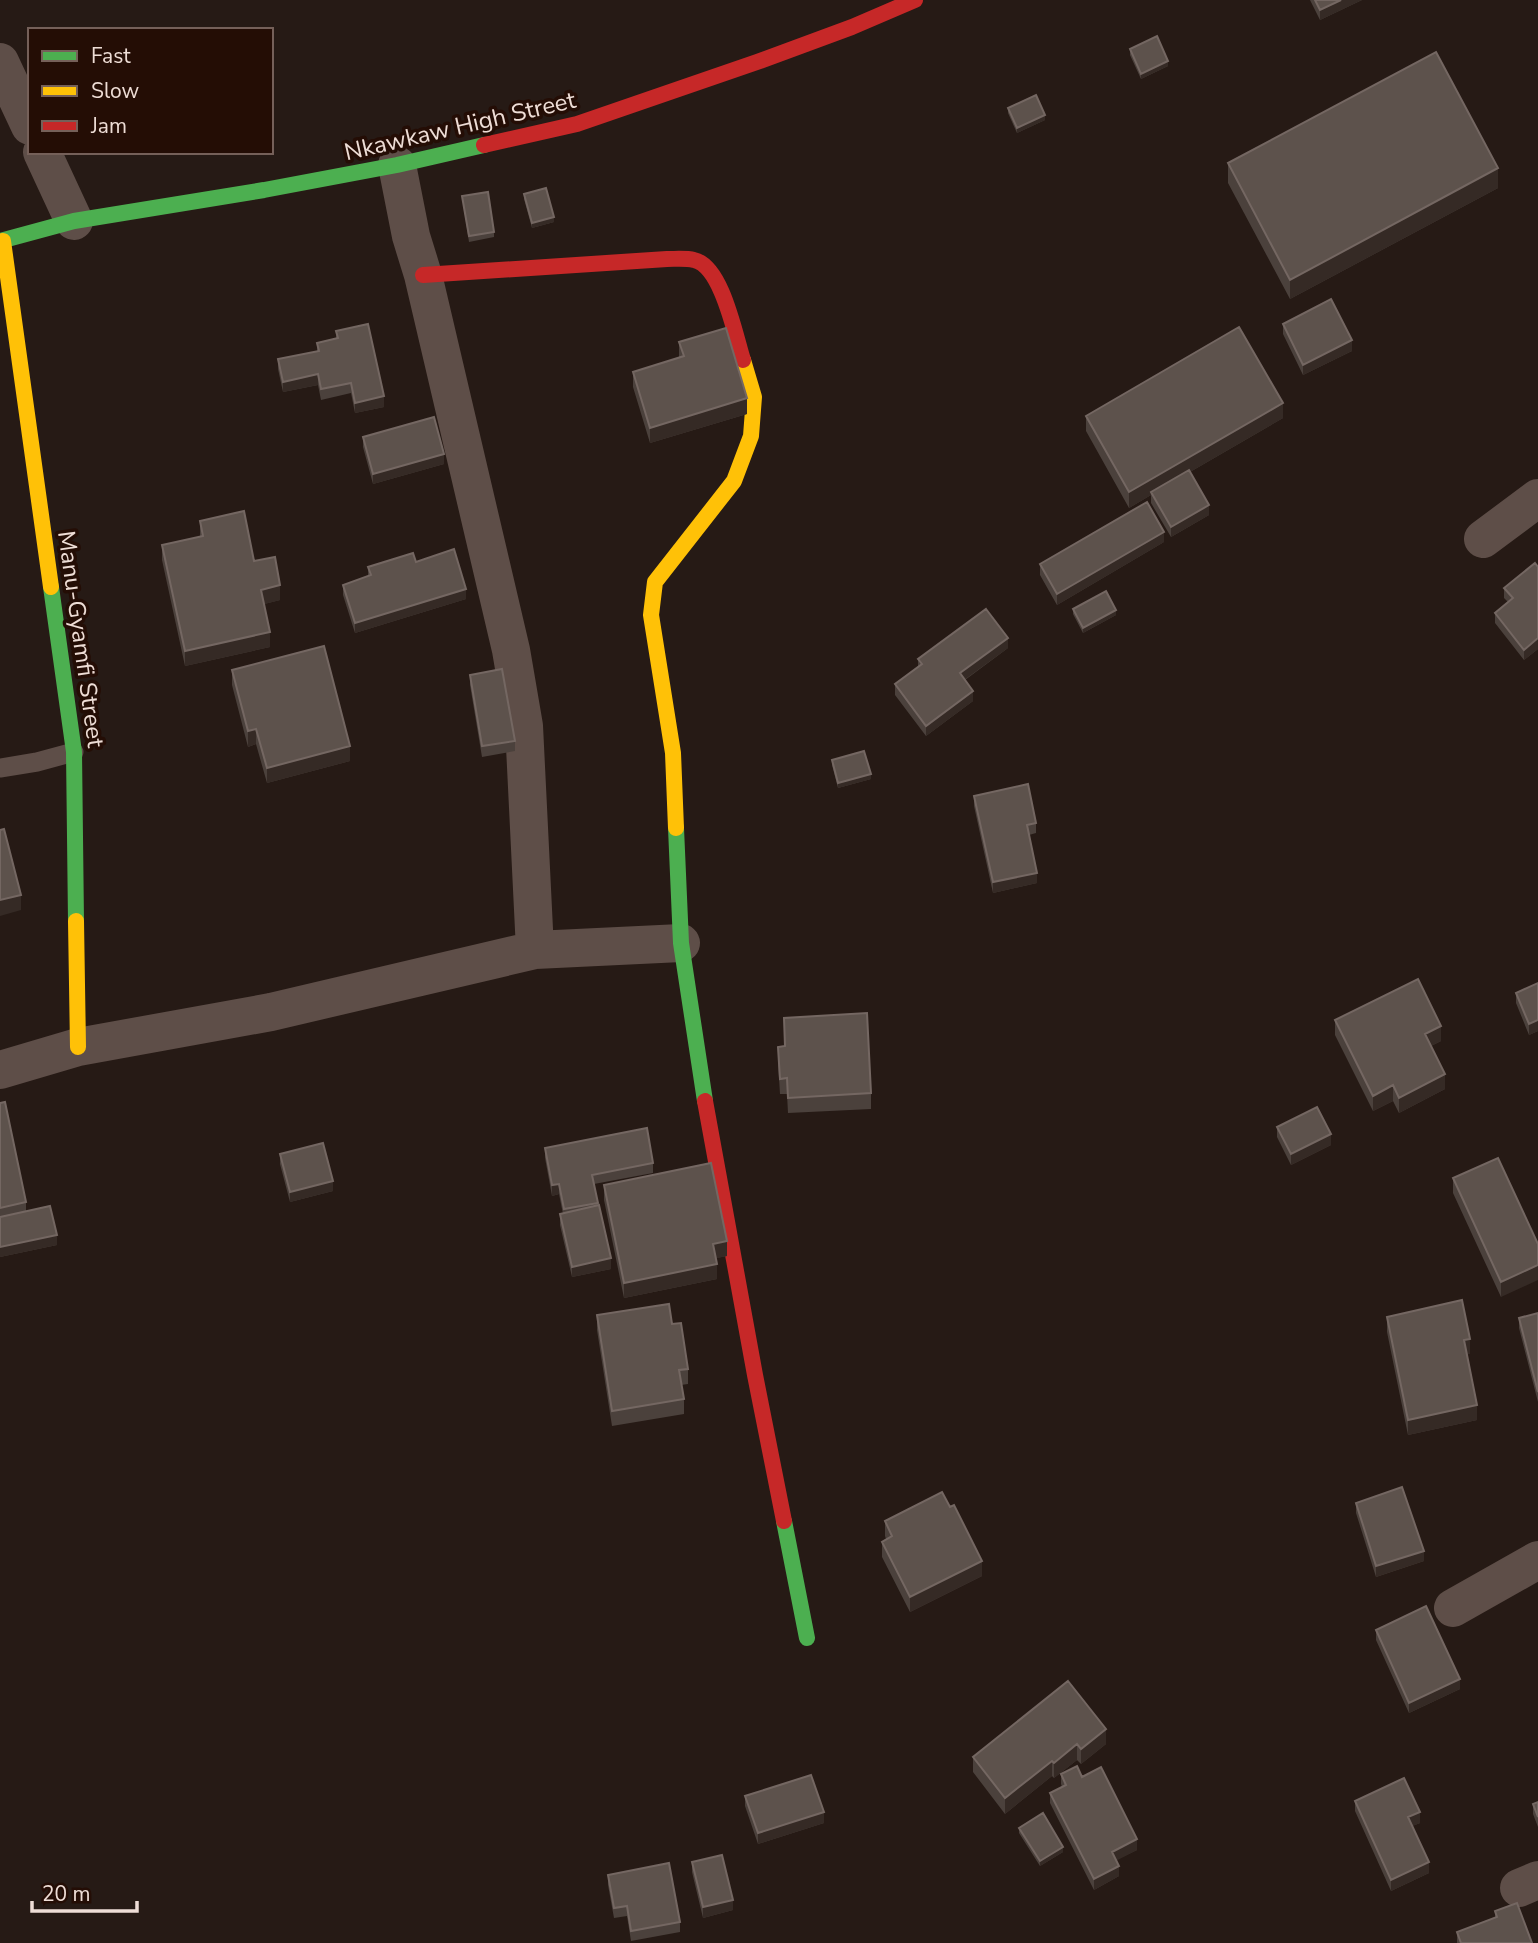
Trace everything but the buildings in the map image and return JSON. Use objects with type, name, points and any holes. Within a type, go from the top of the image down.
[{"type":"street","name":"Nkawkaw High Street","points":[[2,241],[74,221],[397,165],[577,124],[757,62],[852,27],[915,0]]},
{"type":"street","points":[[0,62],[28,122]]},
{"type":"street","points":[[43,154],[74,221]]},
{"type":"street","points":[[397,165],[411,236],[423,275],[510,650],[524,726],[535,950]]},
{"type":"street","name":"Manu-Gyamfi Street","points":[[2,241],[74,752],[78,1047]]},
{"type":"street","points":[[423,275],[667,259],[696,260],[710,269],[720,285],[754,397],[751,436],[734,481],[655,582],[651,615],[673,753],[681,943],[705,1100],[755,1375],[807,1638]]},
{"type":"street","points":[[1483,539],[1538,498]]},
{"type":"street","points":[[0,1070],[78,1047],[271,1012],[535,950],[681,943]]},
{"type":"street","points":[[1453,1608],[1538,1560]]},
{"type":"lane","points":[[0,768],[74,752]]},
{"type":"traffic: fast","points":[[0,241],[74,221],[264,190],[397,165],[484,145]]},
{"type":"traffic: fast","points":[[51,587],[74,752],[76,921]]},
{"type":"traffic: fast","points":[[676,828],[681,943],[705,1101]]},
{"type":"traffic: fast","points":[[784,1521],[807,1638]]},
{"type":"traffic: slow","points":[[3,241],[51,587]]},
{"type":"traffic: slow","points":[[676,828],[673,753],[651,615],[655,582],[734,481],[751,436],[754,397],[743,360]]},
{"type":"traffic: slow","points":[[76,921],[78,1047]]},
{"type":"traffic: jam","points":[[484,145],[577,124],[757,62],[852,27],[915,0]]},
{"type":"traffic: jam","points":[[423,275],[667,259],[694,260],[704,265],[720,288],[743,360]]},
{"type":"traffic: jam","points":[[705,1101],[784,1521]]}]
